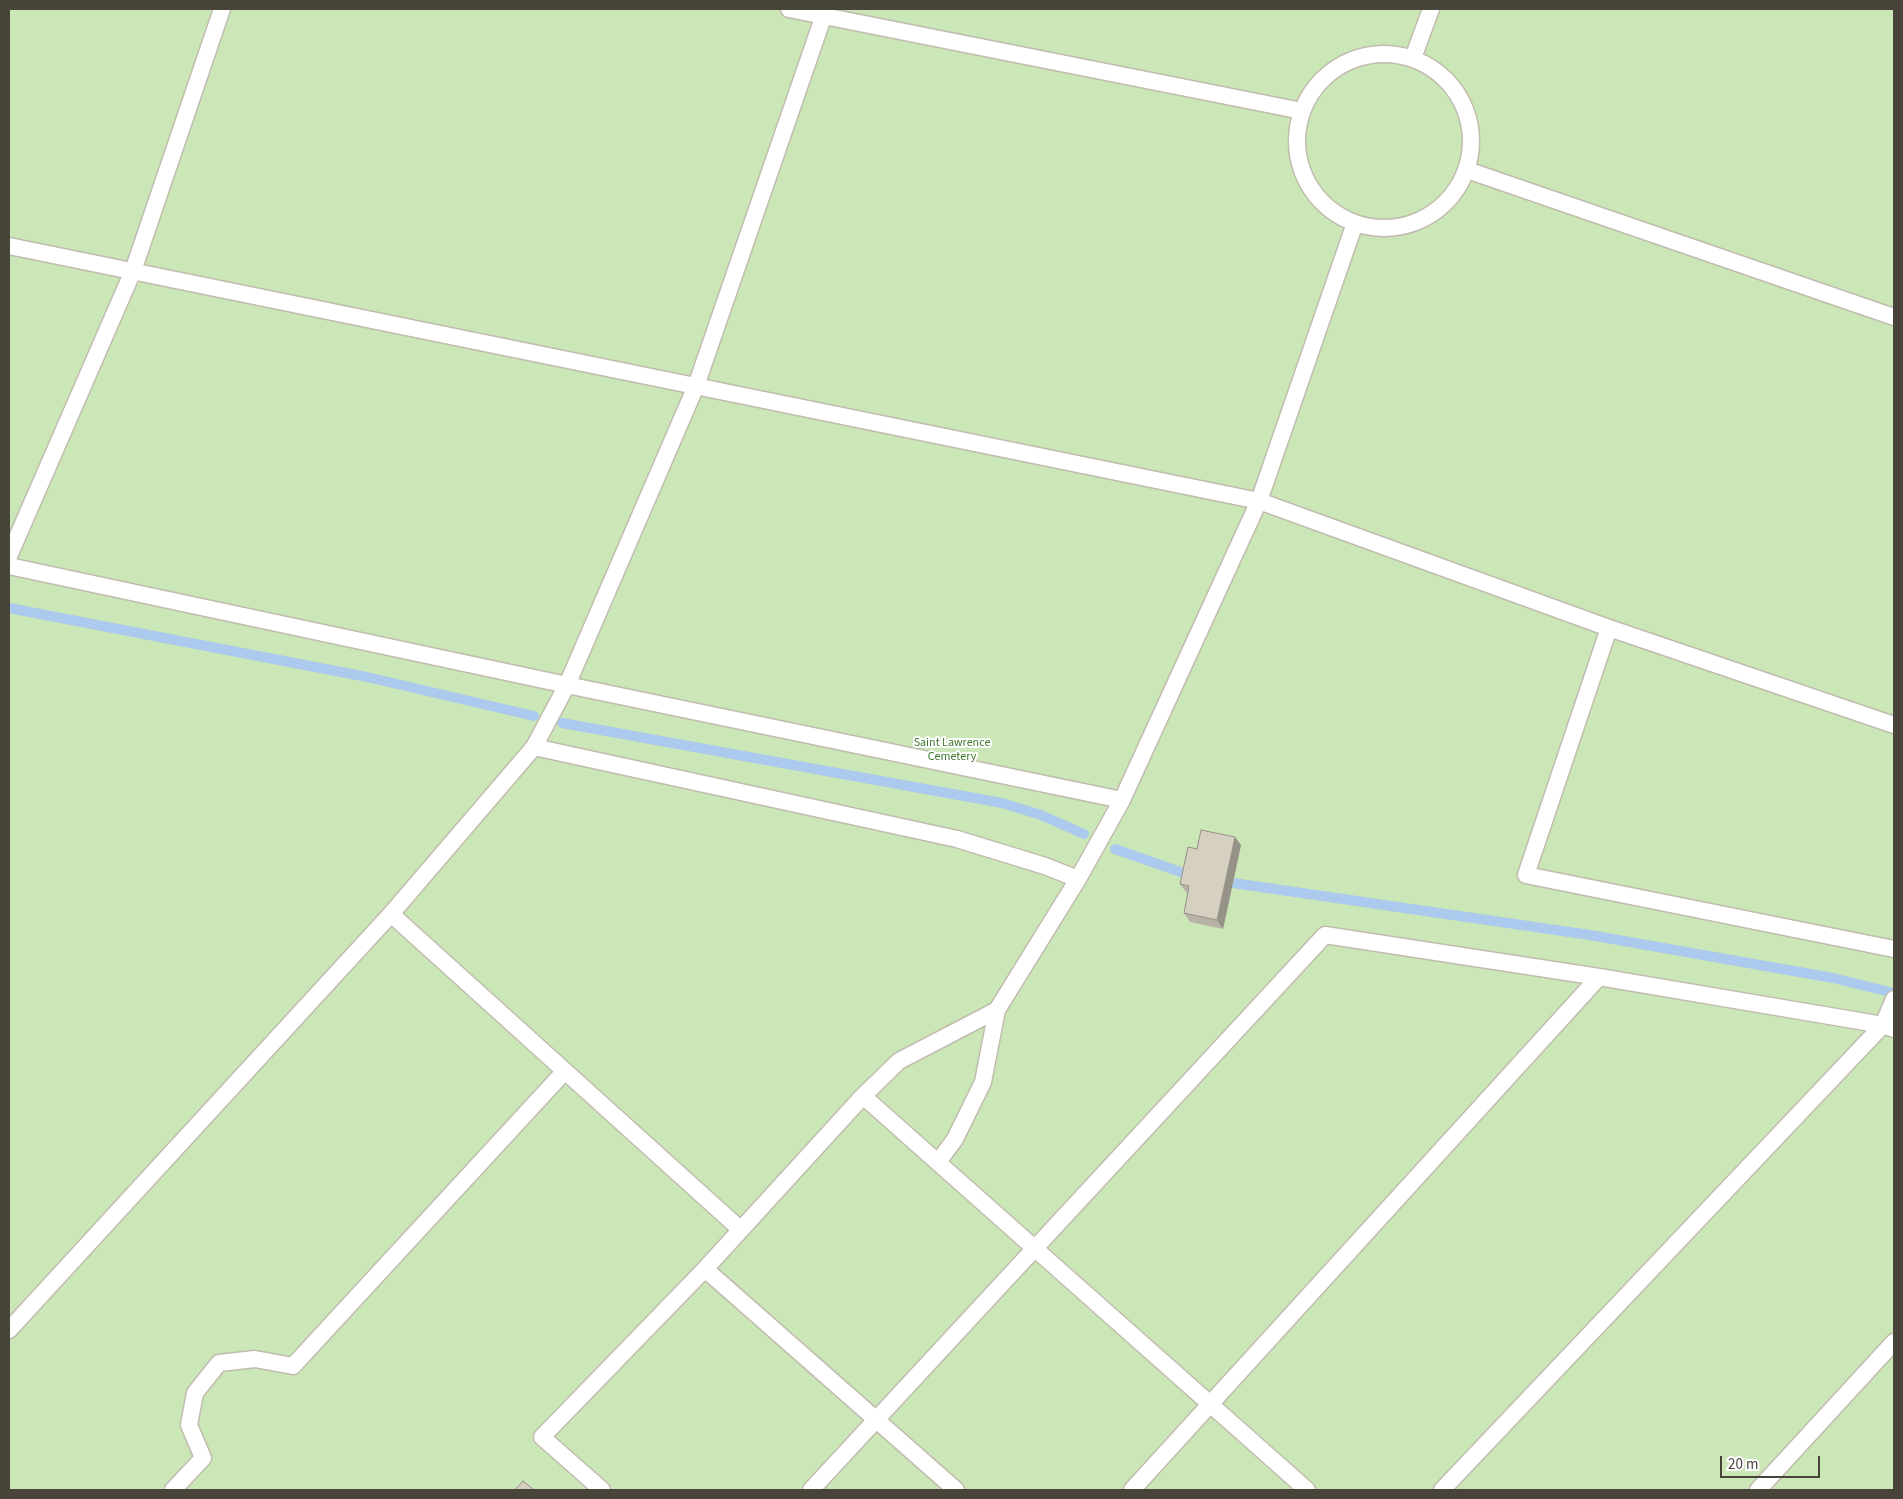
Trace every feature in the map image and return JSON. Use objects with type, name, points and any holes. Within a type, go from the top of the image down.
[{"type":"lane","points":[[9,556],[133,271],[222,9]]},
{"type":"lane","points":[[789,9],[825,12],[1302,111]]},
{"type":"lane","points":[[1413,58],[1431,9]]},
{"type":"lane","points":[[9,1330],[391,914],[534,747],[567,685],[696,386],[825,12]]},
{"type":"lane","points":[[1387,53],[1413,58],[1438,71],[1456,91],[1468,116],[1472,143],[1467,170],[1454,194],[1434,213],[1409,225],[1382,228],[1354,223],[1330,210],[1312,190],[1300,166],[1297,138],[1302,111],[1315,87],[1335,68],[1360,57],[1387,53]]},
{"type":"lane","points":[[1467,170],[1894,317]]},
{"type":"lane","points":[[938,1162],[955,1139],[983,1082],[997,1010],[1078,879],[1122,800],[1259,502],[1354,223]]},
{"type":"lane","points":[[9,246],[1259,502],[1609,628],[1894,725]]},
{"type":"lane","points":[[9,566],[567,685],[1122,800]]},
{"type":"lane","points":[[1609,628],[1526,875],[1894,949]]},
{"type":"lane","points":[[534,747],[957,838],[1045,866],[1078,879]]},
{"type":"lane","points":[[391,914],[741,1230]]},
{"type":"lane","points":[[811,1490],[1325,935],[1599,977],[1889,1027]]},
{"type":"lane","points":[[1132,1490],[1599,977]]},
{"type":"lane","points":[[1442,1490],[1889,1027],[1893,1004]]},
{"type":"lane","points":[[602,1490],[542,1437],[705,1269],[863,1096],[899,1061],[997,1010]]},
{"type":"lane","points":[[174,1490],[203,1458],[189,1425],[195,1392],[218,1363],[255,1359],[293,1366],[565,1071]]},
{"type":"lane","points":[[863,1096],[1307,1490]]},
{"type":"lane","points":[[705,1269],[956,1490]]},
{"type":"lane","points":[[1758,1490],[1894,1342]]},
{"type":"green space","name":"Saint Lawrence Cemetery","points":[[9,9],[1894,9],[1894,1490],[9,1490]]},
{"type":"building","points":[[1201,830],[1235,837],[1217,920],[1184,913],[1189,886],[1180,884],[1188,847],[1197,849]]},
{"type":"building","points":[[523,1481],[534,1490],[515,1490]]},
{"type":"waterway","points":[[9,608],[367,677],[534,716]]},
{"type":"waterway","points":[[562,723],[1002,803],[1041,815],[1084,834]]},
{"type":"waterway","points":[[1115,849],[1189,875]]},
{"type":"waterway","points":[[1233,883],[1590,935],[1833,978],[1894,993]]}]
